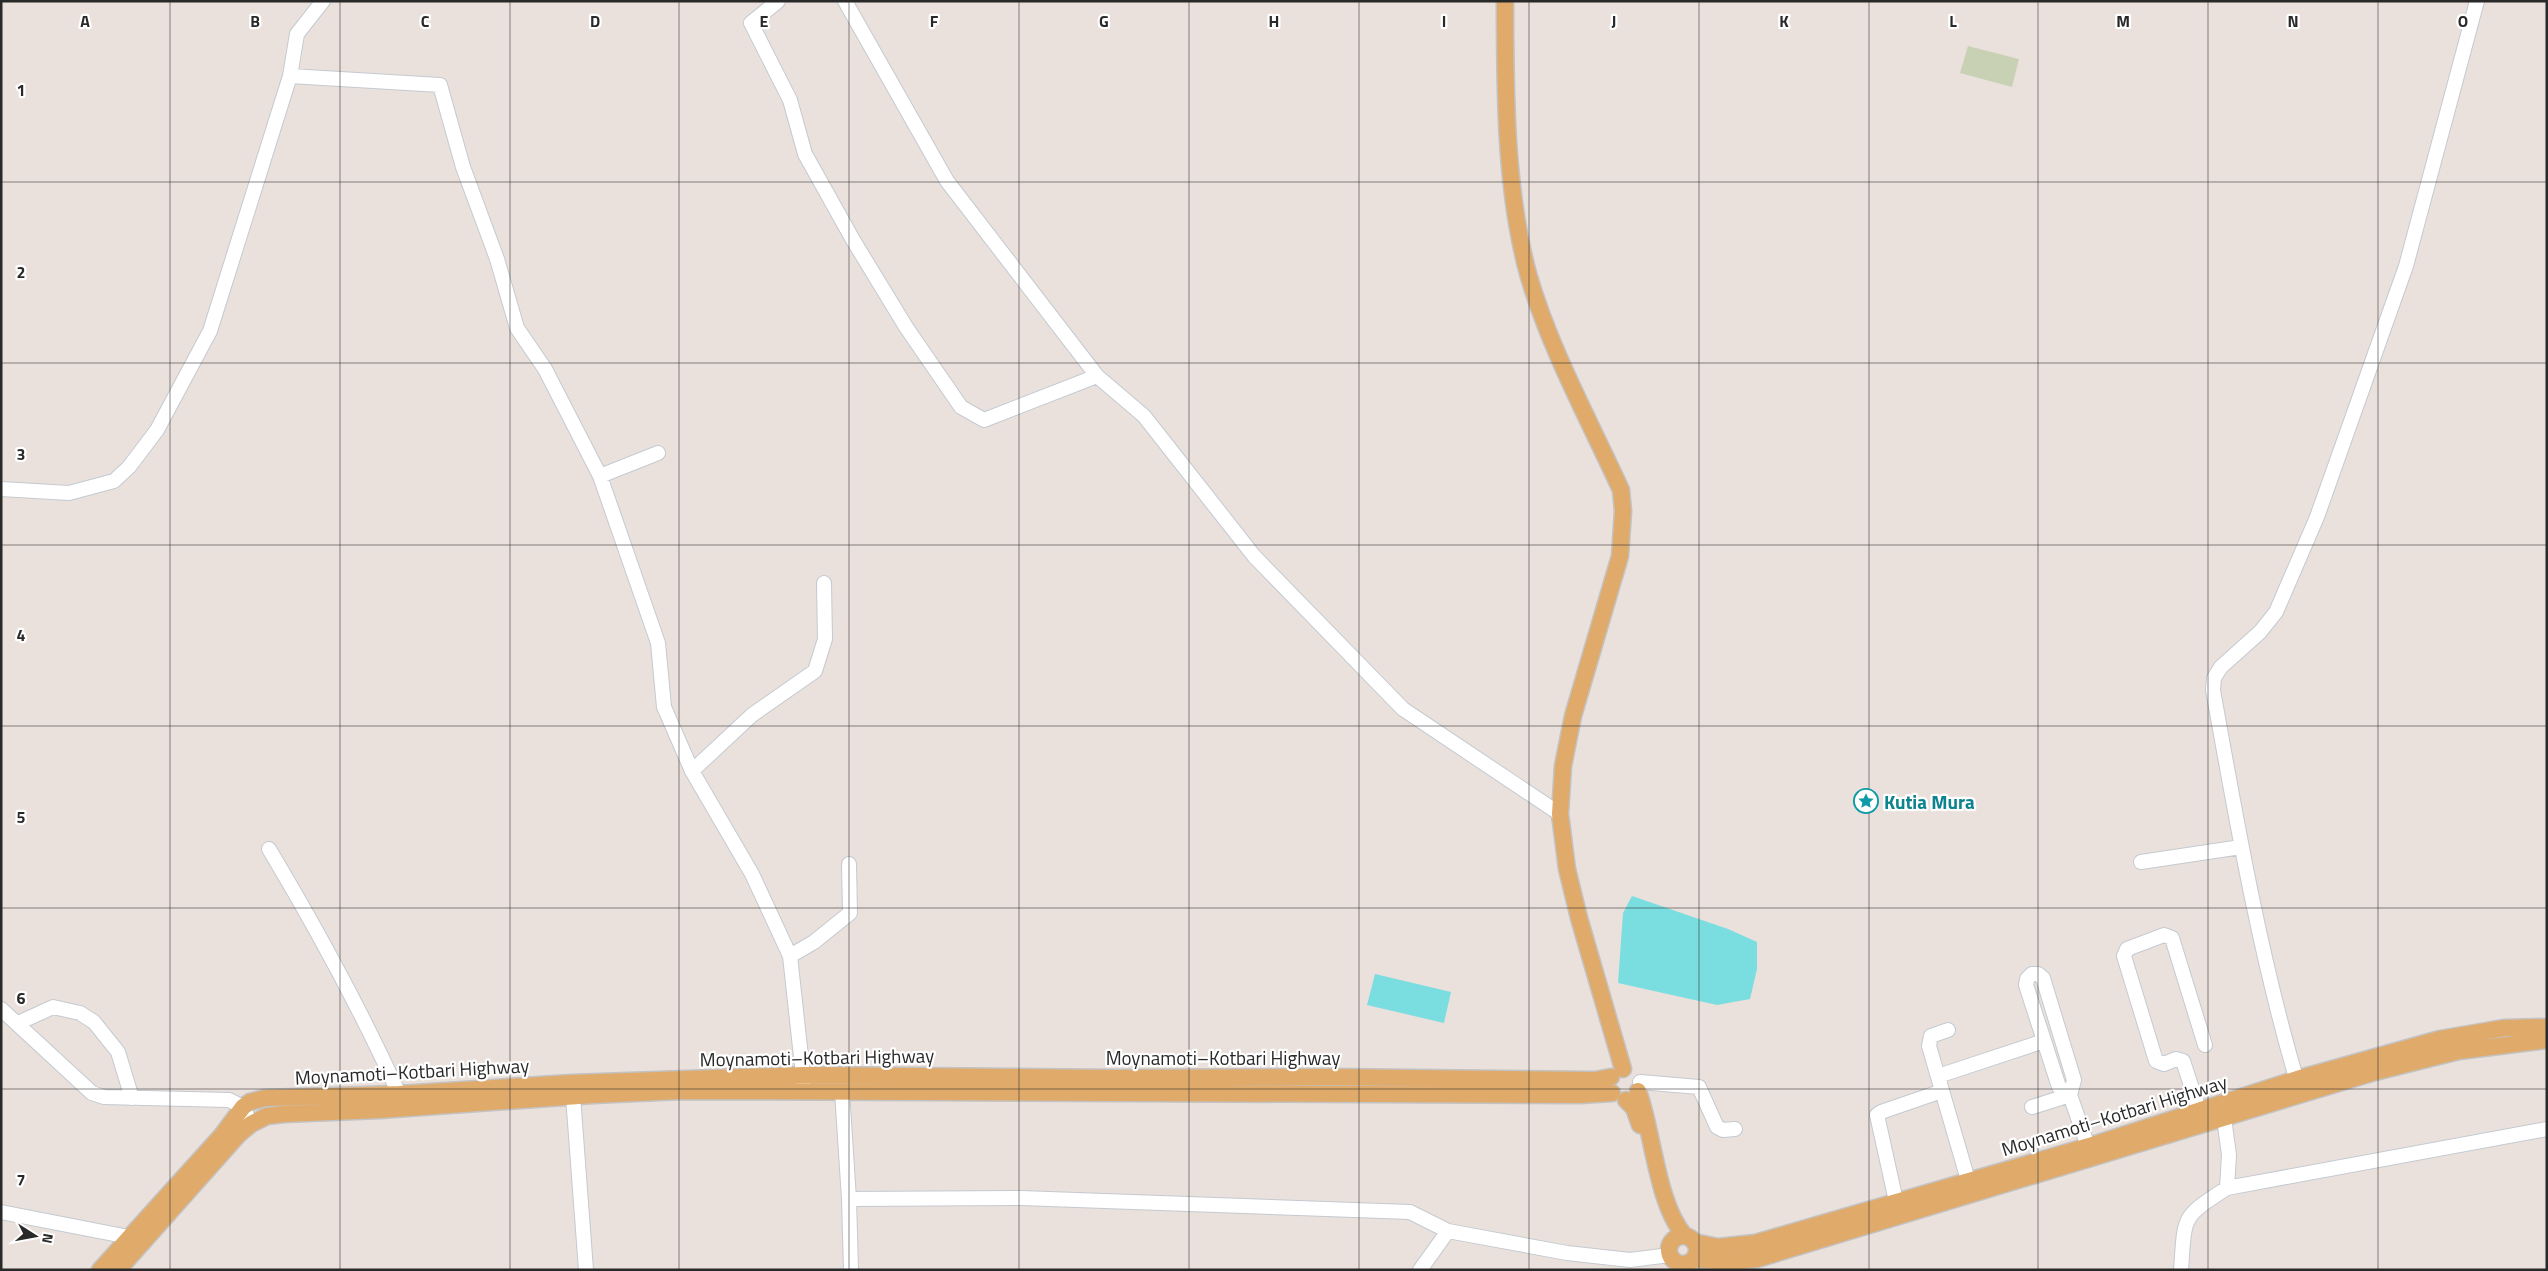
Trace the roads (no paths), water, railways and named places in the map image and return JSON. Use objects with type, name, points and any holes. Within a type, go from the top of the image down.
[{"type":"main road","points":[[1505,1],[1508,143],[1519,227],[1529,277],[1548,328],[1621,490],[1623,512],[1620,556],[1573,716],[1563,766],[1560,814],[1568,869],[1579,918],[1625,1085],[1685,1255]]},
{"type":"main road","name":"Moynamoti–Kotbari Highway","points":[[1685,1255],[1718,1247],[1755,1243],[1968,1180],[2090,1152],[2224,1118],[2299,1087],[2440,1039],[2504,1028],[2547,1027]]},
{"type":"main road","name":"Moynamoti–Kotbari Highway","points":[[1685,1255],[1730,1262],[1756,1260],[2090,1152],[2199,1110],[2459,1051],[2547,1040]]},
{"type":"main road","name":"Moynamoti–Kotbari Highway","points":[[100,1270],[133,1242],[251,1124],[267,1116],[804,1083],[842,1091],[1116,1085],[1329,1077],[1595,1080],[1625,1085]]},
{"type":"main road","name":"Moynamoti–Kotbari Highway","points":[[118,1270],[133,1242],[243,1107],[250,1102],[265,1098],[399,1094],[571,1083],[1116,1085]]},
{"type":"street","points":[[1,489],[69,493],[114,481],[129,467],[157,430],[210,331],[290,76],[296,34],[323,1]]},
{"type":"street","points":[[778,1],[751,23],[790,100],[805,154],[852,240],[906,328],[961,407],[984,420],[1097,376]]},
{"type":"street","points":[[845,1],[947,181],[1097,376],[1144,416],[1254,556],[1403,709],[1560,814]]},
{"type":"street","points":[[2299,1087],[2271,989],[2241,847],[2213,690],[2214,678],[2221,667],[2260,632],[2276,612],[2317,518],[2406,266],[2477,1]]},
{"type":"street","points":[[290,76],[440,85],[463,166],[497,259],[517,328],[545,369],[600,476],[658,643],[664,707],[692,771],[752,874],[790,956],[804,1083]]},
{"type":"street","points":[[600,476],[658,454]]},
{"type":"street","points":[[692,771],[752,716],[815,670],[825,639],[824,583]]},
{"type":"street","points":[[2141,862],[2241,847]]},
{"type":"street","points":[[269,849],[323,938],[368,1024],[399,1094]]},
{"type":"street","points":[[790,956],[814,942],[850,913],[849,864]]},
{"type":"street","points":[[2199,1110],[2183,1061],[2176,1059],[2164,1064],[2156,1061],[2124,956],[2127,949],[2164,935],[2172,938],[2205,1045]]},
{"type":"street","points":[[2070,1095],[2059,1087],[2026,985],[2027,979],[2032,974],[2038,974],[2043,978],[2074,1080],[2070,1095],[2090,1152]]},
{"type":"street","points":[[18,1023],[53,1007],[80,1013],[94,1022],[118,1052],[132,1098]]},
{"type":"street","points":[[1,1009],[92,1093],[104,1097],[229,1100],[243,1107],[251,1124]]},
{"type":"street","points":[[1948,1030],[1931,1036],[1929,1040],[1968,1180]]},
{"type":"street","points":[[1938,1076],[2044,1041]]},
{"type":"street","points":[[1625,1085],[1699,1087],[1717,1127],[1723,1130],[1735,1129]]},
{"type":"street","points":[[842,1091],[849,1199],[851,1270]]},
{"type":"street","points":[[1896,1200],[1877,1115],[1942,1091]]},
{"type":"street","points":[[2032,1107],[2070,1095]]},
{"type":"street","points":[[573,1096],[586,1270]]},
{"type":"street","points":[[2224,1118],[2229,1155],[2227,1188]]},
{"type":"street","points":[[2181,1270],[2184,1226],[2193,1210],[2227,1188],[2547,1130]]},
{"type":"street","points":[[849,1199],[1022,1198],[1410,1212],[1448,1231],[1567,1253],[1630,1260],[1685,1255]]},
{"type":"street","points":[[1,1212],[133,1242]]},
{"type":"street","points":[[1420,1270],[1448,1231]]},
{"type":"water","points":[[1632,896],[1728,929],[1757,942],[1757,969],[1750,999],[1717,1005],[1618,983],[1623,913]]},
{"type":"water","points":[[1375,974],[1451,992],[1444,1023],[1367,1005]]},
{"type":"place","name":"Kutia Mura","points":[[1866,801]]}]
